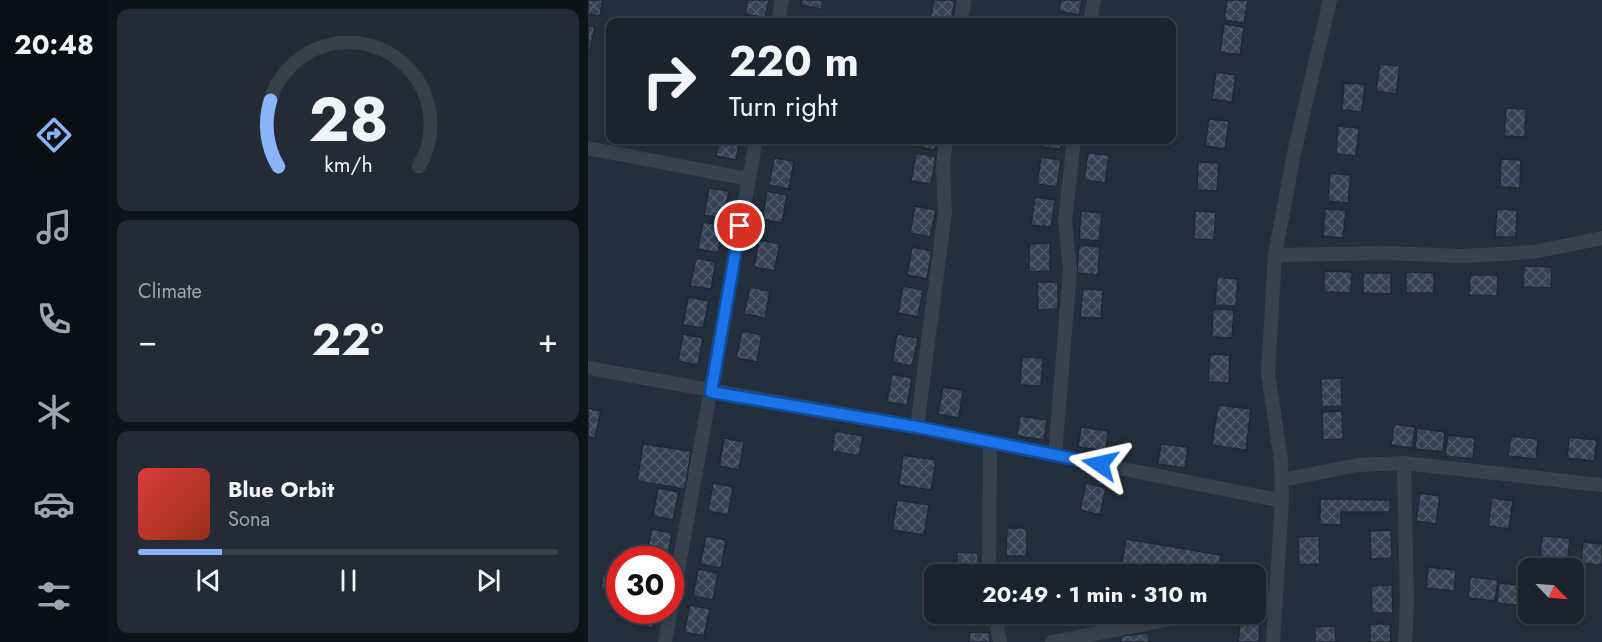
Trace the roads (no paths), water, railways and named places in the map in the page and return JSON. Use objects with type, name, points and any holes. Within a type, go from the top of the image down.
[{"type":"street","points":[[779,18],[782,0]]},
{"type":"street","points":[[962,18],[964,0]]},
{"type":"street","points":[[1091,18],[1094,0]]},
{"type":"street","points":[[1273,642],[1282,501],[1281,461],[1268,373],[1275,255],[1294,153],[1330,0]]},
{"type":"street","points":[[665,642],[755,144]]},
{"type":"street","points":[[917,427],[945,212],[943,167],[946,144]]},
{"type":"street","points":[[1055,455],[1070,270],[1065,221],[1074,144]]},
{"type":"street","points":[[588,148],[748,179]]},
{"type":"street","points":[[1275,255],[1388,253],[1462,256],[1533,252],[1602,238]]},
{"type":"street","points":[[588,368],[711,392],[917,427],[1282,501]]},
{"type":"street","points":[[989,564],[990,442]]},
{"type":"street","points":[[1282,480],[1358,465],[1404,463],[1602,485]]},
{"type":"street","points":[[1404,463],[1407,602],[1405,642]]},
{"type":"street","points":[[1266,600],[1275,599]]},
{"type":"street","points":[[996,624],[1000,642]]},
{"type":"street","points":[[1052,642],[1145,624]]}]
